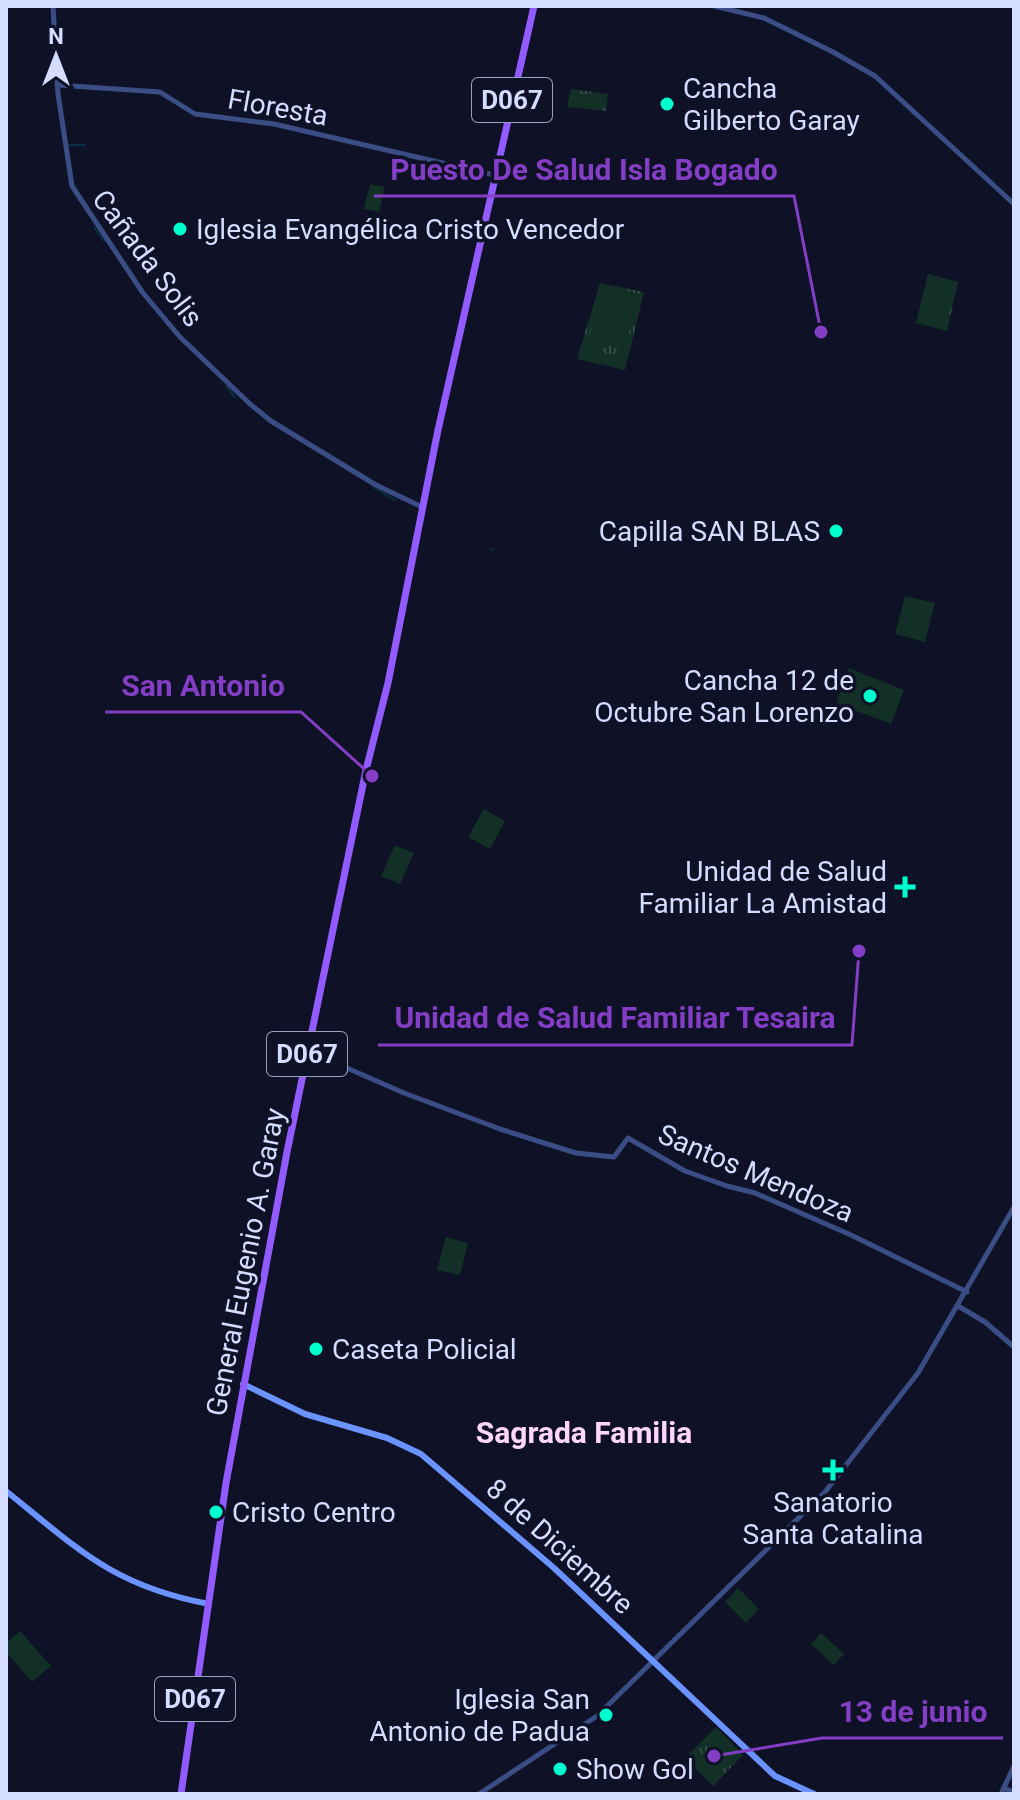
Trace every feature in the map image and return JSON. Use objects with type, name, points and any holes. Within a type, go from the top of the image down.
[{"type":"main road","name":"D067","points":[[422,507],[534,6]]},
{"type":"main road","name":"General Eugenio A. Garay","points":[[181,1794],[243,1384],[308,1051],[366,770],[388,683],[422,507]]},
{"type":"main road","name":"8 de Diciembre","points":[[243,1384],[305,1414],[387,1438],[421,1454],[554,1568],[775,1776],[814,1794]]},
{"type":"main road","points":[[6,1491],[99,1565],[152,1591],[209,1604]]},
{"type":"street","name":"Cañada Solis","points":[[53,6],[57,85],[69,174],[76,194],[143,293],[180,337],[276,425],[376,485],[422,507]]},
{"type":"street","points":[[714,6],[764,18],[875,76],[1014,204]]},
{"type":"street","name":"Floresta","points":[[57,85],[160,92],[195,114],[274,124],[494,175]]},
{"type":"street","name":"Santos Mendoza","points":[[308,1051],[453,1112],[576,1153],[614,1157],[628,1138],[685,1171],[764,1197],[851,1235],[967,1292]]},
{"type":"street","points":[[479,1794],[597,1716],[825,1492],[918,1373],[1014,1207]]},
{"type":"street","points":[[958,1306],[985,1322],[1014,1347]]},
{"type":"street","points":[[1014,1766],[1003,1791],[1014,1792]]},
{"type":"green space","points":[[571,89],[608,94],[606,111],[567,107]]},
{"type":"green space","points":[[370,184],[385,187],[379,212],[364,209]]},
{"type":"green space","points":[[928,274],[958,282],[947,331],[916,323]]},
{"type":"green space","points":[[600,283],[644,292],[625,370],[577,359]]},
{"type":"green space","points":[[603,285],[639,294],[626,343],[590,334]]},
{"type":"green space","points":[[927,285],[953,290],[944,328],[919,323]]},
{"type":"green space","points":[[905,596],[935,603],[925,642],[895,634]]},
{"type":"green space","name":"Cancha 12 de Octubre San Lorenzo","points":[[849,668],[904,690],[891,724],[836,703]]},
{"type":"green space","points":[[484,809],[505,821],[490,849],[468,837]]},
{"type":"green space","points":[[395,845],[414,853],[400,884],[381,876]]},
{"type":"green space","points":[[446,1237],[468,1243],[460,1275],[437,1270]]},
{"type":"green space","points":[[738,1588],[759,1609],[746,1623],[725,1602]]},
{"type":"green space","points":[[20,1631],[51,1666],[32,1682],[6,1652],[6,1643]]},
{"type":"green space","points":[[821,1633],[844,1654],[834,1665],[811,1644]]},
{"type":"green space","points":[[716,1727],[743,1755],[713,1786],[685,1758]]},
{"type":"waterway","points":[[68,145],[85,145]]},
{"type":"waterway","points":[[94,227],[104,241]]},
{"type":"waterway","points":[[226,386],[235,397]]},
{"type":"waterway","points":[[373,487],[395,500]]},
{"type":"place","name":"Cancha Gilberto Garay","points":[[667,104]]},
{"type":"place","name":"Iglesia Evangélica Cristo Vencedor","points":[[180,229]]},
{"type":"place","name":"Puesto De Salud Isla Bogado","points":[[821,332]]},
{"type":"place","name":"Capilla SAN BLAS","points":[[836,531]]},
{"type":"place","name":"Cancha 12 de Octubre San Lorenzo","points":[[870,696]]},
{"type":"place","name":"San Antonio","points":[[372,776]]},
{"type":"place","name":"Unidad de Salud Familiar La Amistad","points":[[905,887]]},
{"type":"place","name":"Unidad de Salud Familiar Tesaira","points":[[859,951]]},
{"type":"place","name":"Caseta Policial","points":[[316,1349]]},
{"type":"place","name":"Sanatorio Santa Catalina","points":[[833,1470]]},
{"type":"place","name":"Cristo Centro","points":[[216,1512]]},
{"type":"place","name":"Iglesia San Antonio de Padua","points":[[606,1715]]},
{"type":"place","name":"13 de junio","points":[[714,1756]]},
{"type":"place","name":"Show Gol","points":[[560,1769]]},
{"type":"district","name":"Sagrada Familia","points":[[584,1433]]}]
